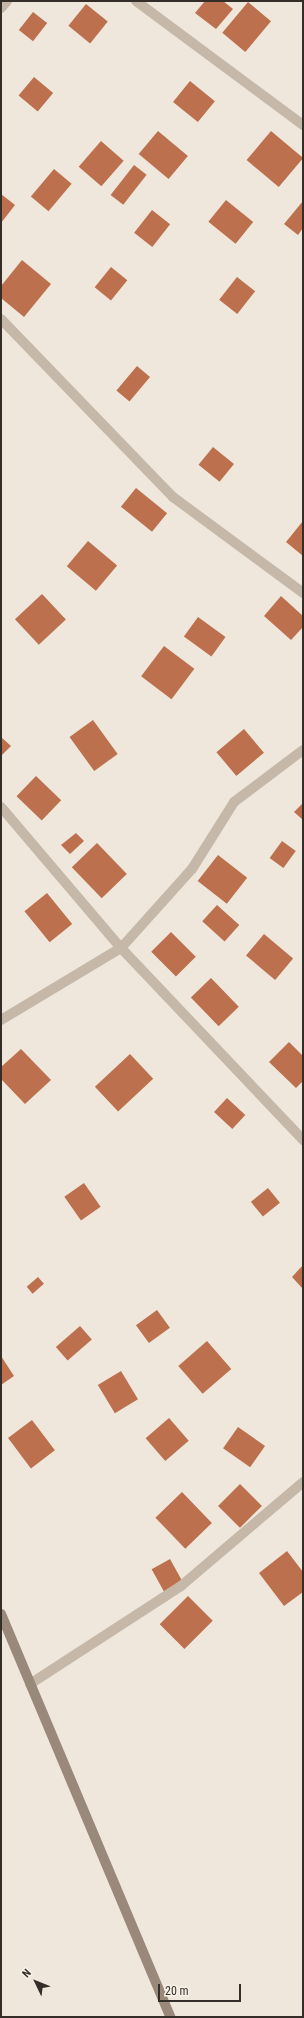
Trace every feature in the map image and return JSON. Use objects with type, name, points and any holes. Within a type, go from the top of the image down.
[{"type":"main road","points":[[1,1614],[170,2017]]},
{"type":"street","points":[[1,8],[7,1]]},
{"type":"street","points":[[136,1],[303,125]]},
{"type":"street","points":[[1,319],[173,497],[303,593]]},
{"type":"street","points":[[1,1020],[121,948],[192,869],[234,802],[303,750]]},
{"type":"street","points":[[1,807],[121,948],[303,1140]]},
{"type":"street","points":[[30,1684],[180,1586],[303,1482]]},
{"type":"building","points":[[205,1],[223,1],[233,9],[216,29],[195,13]]},
{"type":"building","points":[[248,2],[271,21],[245,52],[222,33]]},
{"type":"building","points":[[86,4],[108,22],[90,43],[68,26]]},
{"type":"building","points":[[33,12],[47,23],[33,41],[19,30]]},
{"type":"building","points":[[34,77],[53,93],[38,111],[19,95]]},
{"type":"building","points":[[190,81],[215,101],[198,122],[173,102]]},
{"type":"building","points":[[158,131],[188,156],[169,179],[139,154]]},
{"type":"building","points":[[271,131],[303,158],[279,187],[247,160]]},
{"type":"building","points":[[101,141],[124,161],[101,186],[79,167]]},
{"type":"building","points":[[134,165],[147,175],[123,205],[111,195]]},
{"type":"building","points":[[54,169],[72,184],[48,211],[31,197]]},
{"type":"building","points":[[1,194],[15,205],[1,223]]},
{"type":"building","points":[[226,200],[253,222],[236,244],[208,222]]},
{"type":"building","points":[[303,201],[303,228],[298,235],[284,224]]},
{"type":"building","points":[[152,210],[170,224],[152,247],[134,233]]},
{"type":"building","points":[[22,260],[51,284],[24,317],[1,298],[1,286]]},
{"type":"building","points":[[111,267],[127,280],[111,300],[95,287]]},
{"type":"building","points":[[237,277],[255,291],[237,314],[219,300]]},
{"type":"building","points":[[137,366],[150,377],[129,401],[116,391]]},
{"type":"building","points":[[213,447],[234,464],[220,482],[199,465]]},
{"type":"building","points":[[136,488],[167,513],[152,532],[121,507]]},
{"type":"building","points":[[303,521],[303,556],[286,542]]},
{"type":"building","points":[[88,541],[117,565],[96,591],[67,566]]},
{"type":"building","points":[[42,594],[66,620],[39,645],[15,619]]},
{"type":"building","points":[[281,596],[303,616],[303,627],[291,640],[264,616]]},
{"type":"building","points":[[198,617],[226,637],[211,656],[184,636]]},
{"type":"building","points":[[164,646],[194,669],[171,699],[141,676]]},
{"type":"building","points":[[93,720],[118,754],[94,771],[70,737]]},
{"type":"building","points":[[244,729],[264,753],[236,776],[216,752]]},
{"type":"building","points":[[1,737],[11,746],[1,756]]},
{"type":"building","points":[[36,776],[61,800],[42,820],[17,796]]},
{"type":"building","points":[[303,803],[303,820],[294,812]]},
{"type":"building","points":[[76,833],[84,841],[70,854],[61,845]]},
{"type":"building","points":[[282,841],[296,851],[283,868],[270,858]]},
{"type":"building","points":[[97,843],[127,874],[102,898],[72,867]]},
{"type":"building","points":[[218,855],[247,878],[227,904],[198,881]]},
{"type":"building","points":[[47,893],[72,924],[50,942],[24,911]]},
{"type":"building","points":[[217,905],[239,925],[225,941],[202,921]]},
{"type":"building","points":[[171,932],[196,957],[176,977],[151,952]]},
{"type":"building","points":[[264,934],[293,958],[275,980],[246,955]]},
{"type":"building","points":[[211,978],[239,1007],[219,1026],[191,997]]},
{"type":"building","points":[[289,1042],[303,1056],[303,1081],[296,1088],[269,1062]]},
{"type":"building","points":[[21,1049],[51,1080],[25,1104],[1,1079],[1,1067]]},
{"type":"building","points":[[130,1054],[153,1079],[118,1112],[95,1087]]},
{"type":"building","points":[[227,1098],[245,1115],[232,1129],[214,1112]]},
{"type":"building","points":[[84,1183],[101,1207],[81,1221],[64,1197]]},
{"type":"building","points":[[268,1188],[280,1203],[263,1217],[251,1202]]},
{"type":"building","points":[[303,1265],[303,1289],[292,1277]]},
{"type":"building","points":[[38,1277],[44,1284],[33,1294],[27,1287]]},
{"type":"building","points":[[157,1310],[170,1328],[149,1343],[136,1325]]},
{"type":"building","points":[[80,1326],[92,1340],[68,1361],[56,1347]]},
{"type":"building","points":[[207,1341],[231,1369],[203,1394],[178,1366]]},
{"type":"building","points":[[1,1356],[14,1376],[1,1385]]},
{"type":"building","points":[[121,1371],[138,1399],[115,1413],[98,1385]]},
{"type":"building","points":[[169,1418],[189,1441],[165,1461],[146,1438]]},
{"type":"building","points":[[32,1420],[55,1450],[31,1468],[8,1438]]},
{"type":"building","points":[[238,1427],[265,1446],[250,1467],[223,1448]]},
{"type":"building","points":[[240,1484],[262,1506],[240,1528],[218,1506]]},
{"type":"building","points":[[182,1492],[212,1523],[185,1549],[155,1518]]},
{"type":"building","points":[[287,1551],[303,1572],[303,1592],[284,1606],[259,1573]]},
{"type":"building","points":[[170,1559],[183,1582],[164,1592],[152,1569]]},
{"type":"building","points":[[188,1596],[213,1621],[184,1649],[160,1624]]}]
